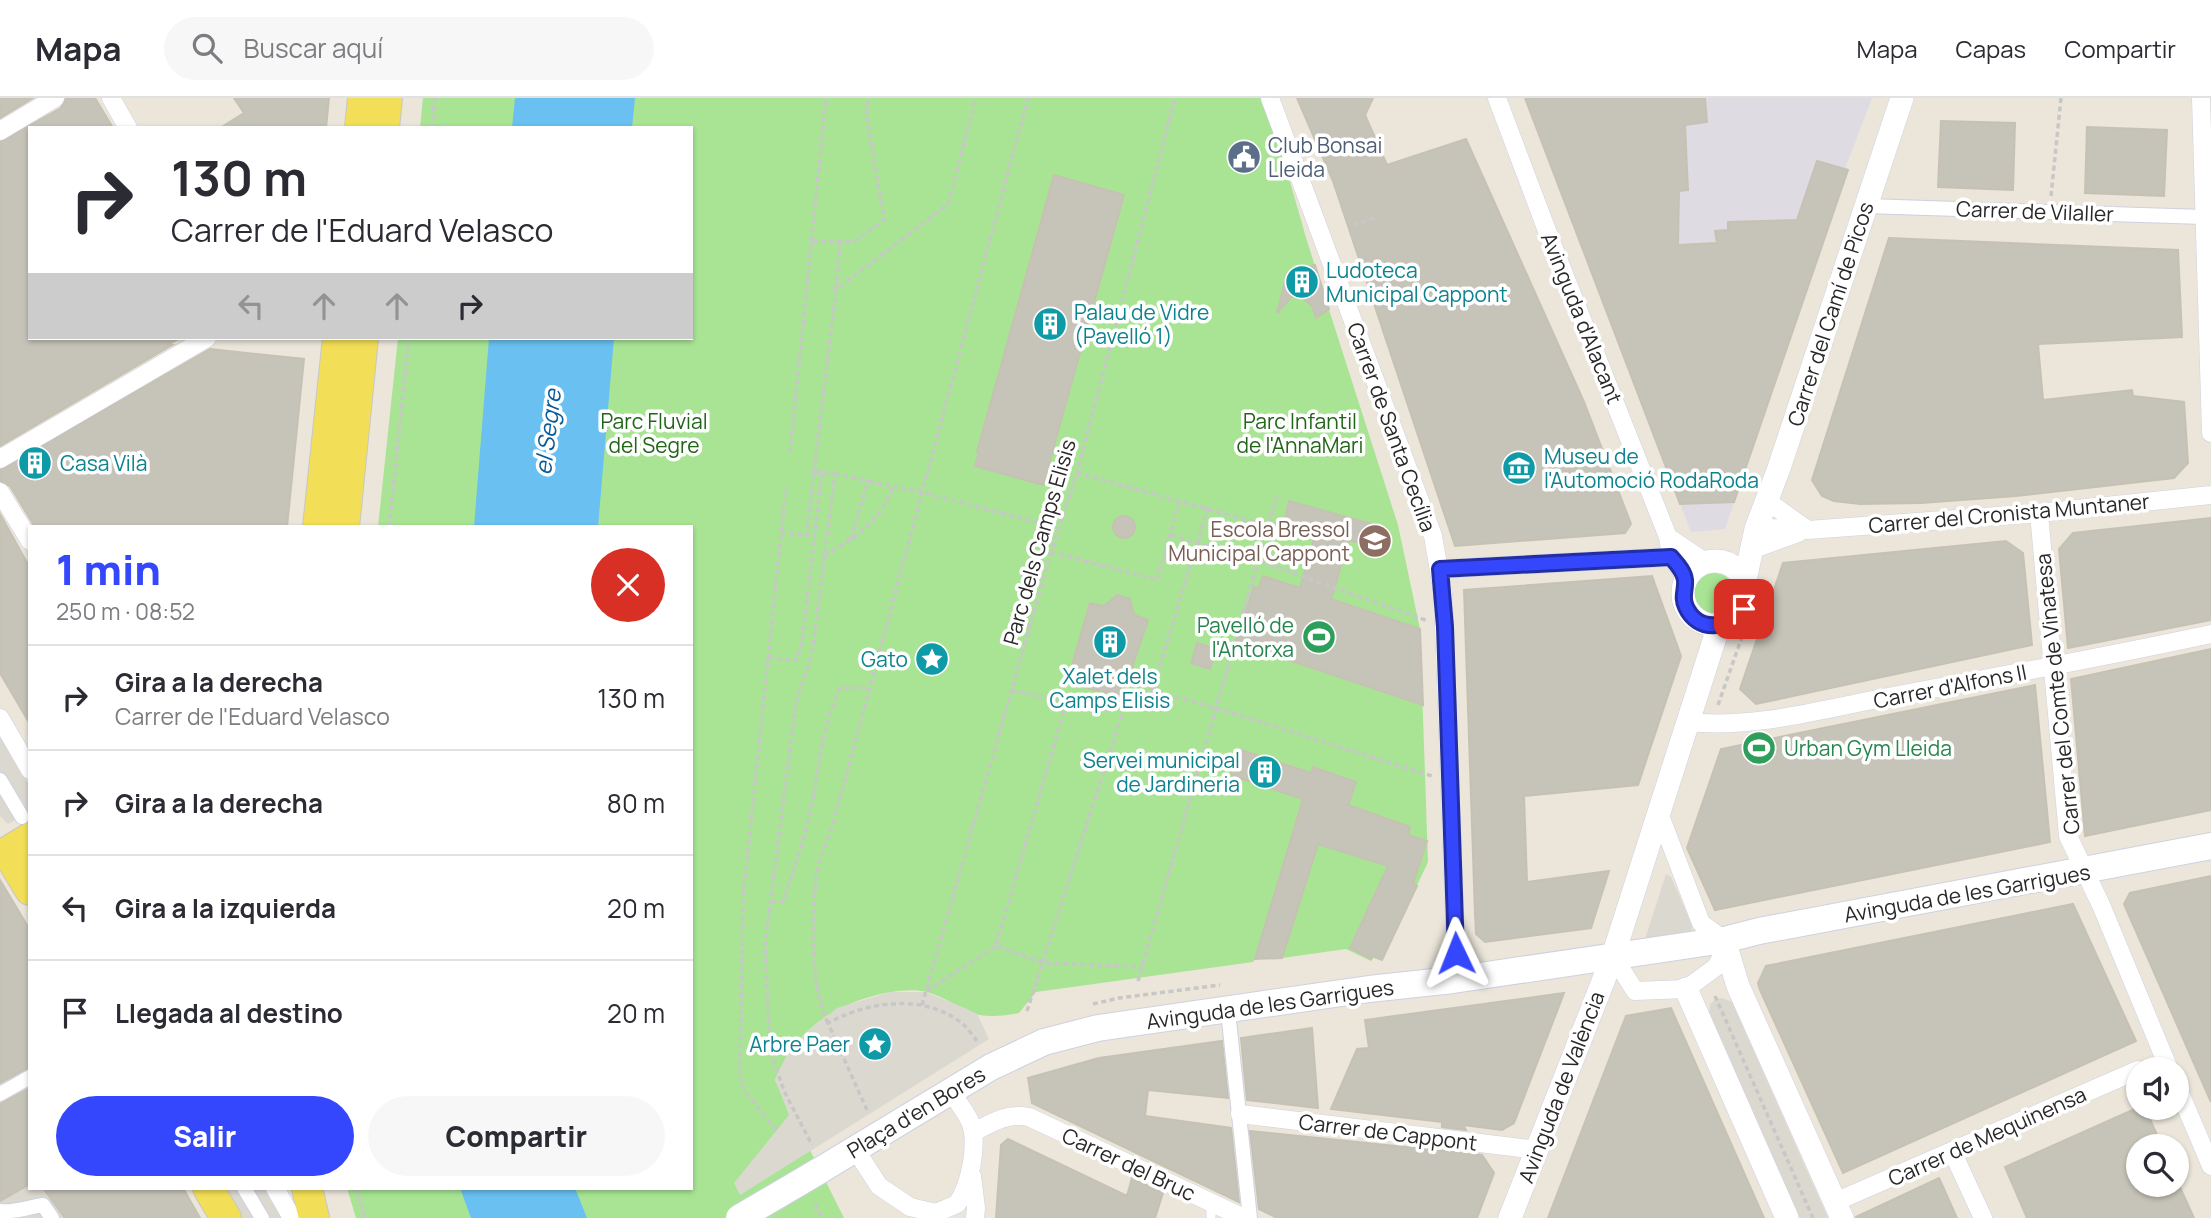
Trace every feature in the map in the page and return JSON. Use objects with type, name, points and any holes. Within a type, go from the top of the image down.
[{"type":"main road","points":[[360,126],[363,98]]},
{"type":"main road","points":[[384,126],[387,98]]},
{"type":"main road","points":[[318,525],[341,340]]},
{"type":"main road","points":[[341,340],[344,525]]},
{"type":"main road","points":[[15,837],[28,883]]},
{"type":"main road","name":"Avinguda de les Garrigues","points":[[1013,1056],[1044,1042],[1098,1028],[1368,989],[1453,981],[1724,940],[2211,846]]},
{"type":"main road","name":"Plaça d'en Bores","points":[[739,1218],[1013,1056]]},
{"type":"main road","points":[[209,1190],[226,1218]]},
{"type":"main road","points":[[307,1190],[314,1218]]},
{"type":"street","points":[[0,131],[55,98]]},
{"type":"street","points":[[111,98],[127,126]]},
{"type":"street","name":"Carrer de Santa Cecília","points":[[1270,98],[1433,536],[1440,569],[1445,627],[1456,956],[1453,981]]},
{"type":"street","name":"Avinguda d'Alacant","points":[[1497,98],[1668,537],[1671,557],[1685,580]]},
{"type":"street","name":"Carrer del Camí de Picos","points":[[1745,580],[1754,540],[1902,98]]},
{"type":"street","points":[[2200,98],[2211,433]]},
{"type":"street","name":"Carrer de Vilaller","points":[[1866,206],[2204,216]]},
{"type":"street","points":[[0,459],[204,340]]},
{"type":"street","points":[[0,492],[28,538]]},
{"type":"street","name":"Carrer del Cronista Muntaner","points":[[1754,540],[1768,528],[1808,530],[2039,513],[2211,495]]},
{"type":"street","points":[[1767,501],[1808,530]]},
{"type":"street","name":"Carrer del Comte de Vinatesa","points":[[2039,513],[2068,836],[2086,871],[2164,1057]]},
{"type":"street","points":[[1668,537],[1714,562],[1736,568],[1745,580],[1748,590],[1744,609],[1737,617],[1719,625],[1703,623],[1689,613],[1683,597],[1685,580],[1690,573],[1714,562]]},
{"type":"street","name":"Carrer del Camí de Picos","points":[[1714,562],[1754,540]]},
{"type":"street","points":[[1440,569],[1671,557]]},
{"type":"street","points":[[1719,625],[1613,956],[1635,990],[1686,989],[1716,967],[1724,940]]},
{"type":"street","name":"Carrer d'Alfons II","points":[[1688,722],[1712,725],[1766,720],[2052,667],[2211,634]]},
{"type":"street","points":[[0,718],[28,767]]},
{"type":"street","points":[[0,780],[15,837]]},
{"type":"street","points":[[1659,813],[1701,923],[1724,940],[1741,993],[1838,1210]]},
{"type":"street","name":"Avinguda de València","points":[[1510,1218],[1613,956]]},
{"type":"street","points":[[1686,989],[1787,1218]]},
{"type":"street","points":[[1228,1011],[1250,1218]]},
{"type":"street","name":"Carrer de Mequinensa","points":[[1838,1210],[1952,1151],[2126,1075]]},
{"type":"street","points":[[0,1094],[28,1078]]},
{"type":"street","points":[[951,1091],[970,1120],[974,1132],[971,1171],[975,1218]]},
{"type":"street","name":"Carrer del Bruc","points":[[974,1132],[1005,1116],[1014,1114],[1028,1117],[1211,1210],[1244,1218]]},
{"type":"street","name":"Carrer de Cappont","points":[[1240,1114],[1536,1150]]},
{"type":"street","points":[[2189,1114],[2211,1166]]},
{"type":"street","points":[[855,1150],[879,1186],[914,1212],[936,1213],[957,1204],[971,1171]]},
{"type":"street","points":[[1952,1151],[1983,1218]]},
{"type":"street","points":[[245,1190],[262,1218]]},
{"type":"street","points":[[276,1190],[292,1218]]},
{"type":"street","points":[[0,1211],[10,1212],[43,1205],[52,1218]]},
{"type":"path","points":[[432,126],[435,98]]},
{"type":"path","points":[[790,452],[826,98]]},
{"type":"path","points":[[812,241],[855,242],[884,219],[866,113],[869,98]]},
{"type":"path","points":[[836,290],[948,204],[976,98]]},
{"type":"path","points":[[867,1110],[828,1023],[816,975],[813,927],[817,872],[834,821],[1028,98]]},
{"type":"path","name":"Parc dels Camps Elisis","points":[[922,1005],[1051,552],[1077,473],[1175,98]]},
{"type":"path","points":[[2050,212],[2060,98]]},
{"type":"path","points":[[1353,225],[1374,218]]},
{"type":"path","points":[[781,532],[807,536],[840,242]]},
{"type":"path","points":[[389,525],[409,340]]},
{"type":"path","points":[[814,471],[921,492],[1059,528]]},
{"type":"path","points":[[768,658],[797,660],[802,641],[822,472]]},
{"type":"path","points":[[1077,473],[1269,526]]},
{"type":"path","points":[[812,1145],[784,1091],[770,1051],[765,945],[796,702],[812,654],[835,474]]},
{"type":"path","points":[[850,540],[868,481]]},
{"type":"path","points":[[824,556],[862,533],[879,515],[894,486]]},
{"type":"path","points":[[776,1130],[746,1093],[740,1077],[743,899],[786,487]]},
{"type":"path","points":[[1138,981],[1277,495]]},
{"type":"path","points":[[1051,552],[1157,580],[1180,500]]},
{"type":"path","points":[[1152,691],[1208,508]]},
{"type":"path","points":[[1171,535],[1259,561],[1445,627]]},
{"type":"path","points":[[1712,725],[1750,614]]},
{"type":"path","points":[[771,902],[784,901],[811,809],[817,763],[830,708],[840,688],[870,688]]},
{"type":"path","points":[[1012,690],[1101,711],[1152,691],[1216,708],[1432,776]]},
{"type":"path","points":[[1027,1011],[1126,702]]},
{"type":"path","points":[[925,992],[996,946],[1066,703]]},
{"type":"path","points":[[996,946],[1044,963],[1142,967]]},
{"type":"path","points":[[1715,996],[1813,1218]]},
{"type":"path","points":[[828,1023],[850,1011],[889,1003],[922,1005],[962,1024],[977,1041]]},
{"type":"path","points":[[357,1190],[365,1218]]},
{"type":"path","points":[[815,1204],[822,1218]]},
{"type":"shaded area","points":[[1525,98],[1872,98],[1846,166],[1848,170],[1725,529],[1691,532]]},
{"type":"shaded area","points":[[0,737],[28,784],[28,813],[8,824],[0,816]]},
{"type":"shaded area","points":[[1666,874],[1671,877],[1692,925],[1692,931],[1645,939]]},
{"type":"shaded area","points":[[890,992],[925,992],[965,1008],[977,1014],[989,1039],[740,1195],[734,1183],[789,1115],[775,1079],[787,1055],[809,1030],[837,1008]]},
{"type":"shaded area","points":[[1722,998],[1732,1002],[1828,1218],[1800,1218],[1709,1016],[1710,1004]]},
{"type":"shaded area","points":[[28,1185],[28,1190],[44,1190],[65,1218],[0,1218],[0,1202]]},
{"type":"shaded area","points":[[218,1190],[269,1190],[286,1218],[234,1218]]},
{"type":"green space","points":[[423,98],[1266,98],[1307,241],[1398,525],[1420,629],[1428,862],[1382,960],[1374,957],[1371,961],[1346,949],[1255,959],[1253,962],[1036,992],[1019,1013],[998,1016],[976,1014],[933,994],[914,990],[873,996],[841,1008],[802,1037],[775,1080],[844,1218],[356,1218],[348,1190],[693,1190],[693,525],[378,525],[398,340],[693,340],[693,126],[420,126]]},
{"type":"green space","points":[[1714,573],[1729,579],[1735,594],[1729,609],[1714,615],[1699,609],[1693,594],[1699,579]]},
{"type":"water","points":[[515,98],[635,98],[632,126],[512,126]]},
{"type":"water","name":"el Segre","points":[[489,340],[614,340],[598,525],[474,525]]},
{"type":"water","points":[[461,1190],[576,1190],[587,1218],[471,1218]]},
{"type":"building","points":[[0,98],[33,98],[0,118]]},
{"type":"building","points":[[66,98],[95,98],[112,126],[29,126],[61,108]]},
{"type":"building","points":[[234,98],[329,98],[326,126],[223,126],[244,113]]},
{"type":"building","points":[[1297,98],[1373,98],[1365,115],[1387,165],[1466,139],[1584,402],[1631,524],[1625,533],[1455,546],[1333,181]]},
{"type":"building","points":[[1525,98],[1705,98],[1707,122],[1685,125],[1688,190],[1679,191],[1678,245],[1717,243],[1715,231],[1728,230],[1728,222],[1797,220],[1817,161],[1848,170],[1734,502],[1680,504]]},
{"type":"building","points":[[1941,121],[2015,123],[2013,190],[1938,187]]},
{"type":"building","points":[[28,126],[28,340],[176,340],[0,446],[0,142]]},
{"type":"building","points":[[2087,127],[2167,130],[2164,196],[2085,193]]},
{"type":"building","name":"Club Bonsai Lleida","points":[[1233,146],[1259,153],[1255,168],[1229,161]]},
{"type":"building","name":"Palau de Vidre (Pavelló 1)","points":[[1054,175],[1124,195],[1043,485],[975,466]]},
{"type":"building","points":[[1889,238],[2178,250],[2182,337],[2038,344],[2043,400],[2132,390],[2133,396],[2184,402],[2188,463],[2174,478],[2016,496],[1921,503],[1860,504],[1834,501],[1822,496],[1812,480]]},
{"type":"building","name":"Ludoteca Municipal Cappont","points":[[1315,265],[1329,309],[1316,318],[1312,306],[1296,292],[1277,313],[1287,273]]},
{"type":"building","points":[[210,349],[304,359],[287,525],[34,525],[10,486],[0,481],[0,470]]},
{"type":"building","name":"Pavelló de l'Antorxa","points":[[1289,501],[1386,528],[1381,549],[1349,540],[1331,599],[1420,629],[1423,705],[1235,642],[1254,587],[1258,589],[1263,576],[1300,588],[1316,531],[1284,522]]},
{"type":"building","points":[[0,514],[28,564],[28,721],[0,673]]},
{"type":"building","points":[[1120,516],[1128,516],[1135,523],[1135,531],[1128,538],[1120,538],[1113,531],[1113,523]]},
{"type":"building","points":[[2211,518],[2211,620],[2068,648],[2059,549],[2073,533]]},
{"type":"building","points":[[2006,541],[2023,553],[2032,645],[1756,704],[1740,689],[1783,563]]},
{"type":"building","points":[[1652,576],[1681,656],[1638,785],[1524,796],[1527,882],[1609,871],[1591,928],[1485,942],[1476,934],[1464,590]]},
{"type":"building","name":"Xalet dels Camps Elisis","points":[[1117,595],[1130,599],[1134,615],[1148,620],[1122,697],[1071,684],[1075,669],[1072,665],[1090,603],[1104,606]]},
{"type":"building","points":[[1197,643],[1216,649],[1210,669],[1191,663]]},
{"type":"building","points":[[2211,649],[2211,810],[2085,836],[2071,679]]},
{"type":"building","points":[[2035,685],[2050,842],[1715,910],[1687,848],[1721,749]]},
{"type":"building","points":[[1238,749],[1311,773],[1313,767],[1356,782],[1348,805],[1410,827],[1408,835],[1427,841],[1413,884],[1417,886],[1382,960],[1372,956],[1371,959],[1350,948],[1388,866],[1318,844],[1282,958],[1255,959],[1303,799],[1230,775]]},
{"type":"building","points":[[2211,876],[2211,1102],[2124,904],[2130,893]]},
{"type":"building","points":[[0,880],[28,927],[28,1068],[0,1083]]},
{"type":"building","points":[[2073,904],[2136,1041],[1843,1173],[1760,990],[1758,983],[1766,966]]},
{"type":"building","points":[[1564,993],[1514,1123],[1502,1130],[1463,1125],[1466,1130],[1442,1127],[1442,1122],[1331,1109],[1357,1049],[1369,1048],[1365,1020]]},
{"type":"building","points":[[1671,1008],[1764,1218],[1548,1218],[1626,1016]]},
{"type":"building","points":[[1312,1028],[1318,1108],[1247,1100],[1241,1038]]},
{"type":"building","points":[[1222,1041],[1228,1098],[1148,1090],[1145,1116],[1231,1128],[1239,1202],[1032,1103],[1028,1078],[1099,1058]]},
{"type":"building","points":[[28,1089],[28,1185],[0,1201],[0,1104]]},
{"type":"building","points":[[2126,1113],[2126,1120],[2150,1120],[2157,1134],[2126,1134],[2126,1197],[2184,1197],[2194,1218],[2027,1218],[2005,1167]]},
{"type":"building","points":[[1250,1131],[1482,1155],[1494,1173],[1477,1218],[1277,1218],[1259,1209]]},
{"type":"building","points":[[1008,1139],[1127,1196],[1132,1178],[1163,1193],[1155,1218],[996,1218],[1001,1145]]},
{"type":"building","points":[[1939,1178],[1957,1218],[1856,1218],[1856,1217]]},
{"type":"building","points":[[44,1190],[184,1190],[200,1218],[65,1218]]},
{"type":"place","name":"Club Bonsai Lleida","points":[[1244,157]]},
{"type":"place","name":"Ludoteca Municipal Cappont","points":[[1302,282]]},
{"type":"place","name":"Palau de Vidre (Pavelló 1)","points":[[1050,324]]},
{"type":"place","name":"Casa Vilà","points":[[35,463]]},
{"type":"place","name":"Museu de l'Automoció RodaRoda","points":[[1519,468]]},
{"type":"place","name":"Escola Bressol Municipal Cappont","points":[[1375,541]]},
{"type":"place","name":"Pavelló de l'Antorxa","points":[[1319,637]]},
{"type":"place","name":"Xalet dels Camps Elisis","points":[[1110,642]]},
{"type":"place","name":"Gato","points":[[932,659]]},
{"type":"place","name":"Urban Gym Lleida","points":[[1759,748]]},
{"type":"place","name":"Servei municipal de Jardineria","points":[[1265,772]]},
{"type":"place","name":"Arbre Paer","points":[[875,1044]]},
{"type":"route","points":[[1456,953],[1445,627],[1440,569],[1671,557],[1685,580],[1685,606],[1695,619],[1719,625],[1737,617],[1744,609]]},
{"type":"park label","name":"Parc Fluvial del Segre","points":[[654,433]]},
{"type":"park label","name":"Parc Infantil de l'AnnaMari","points":[[1300,433]]}]
